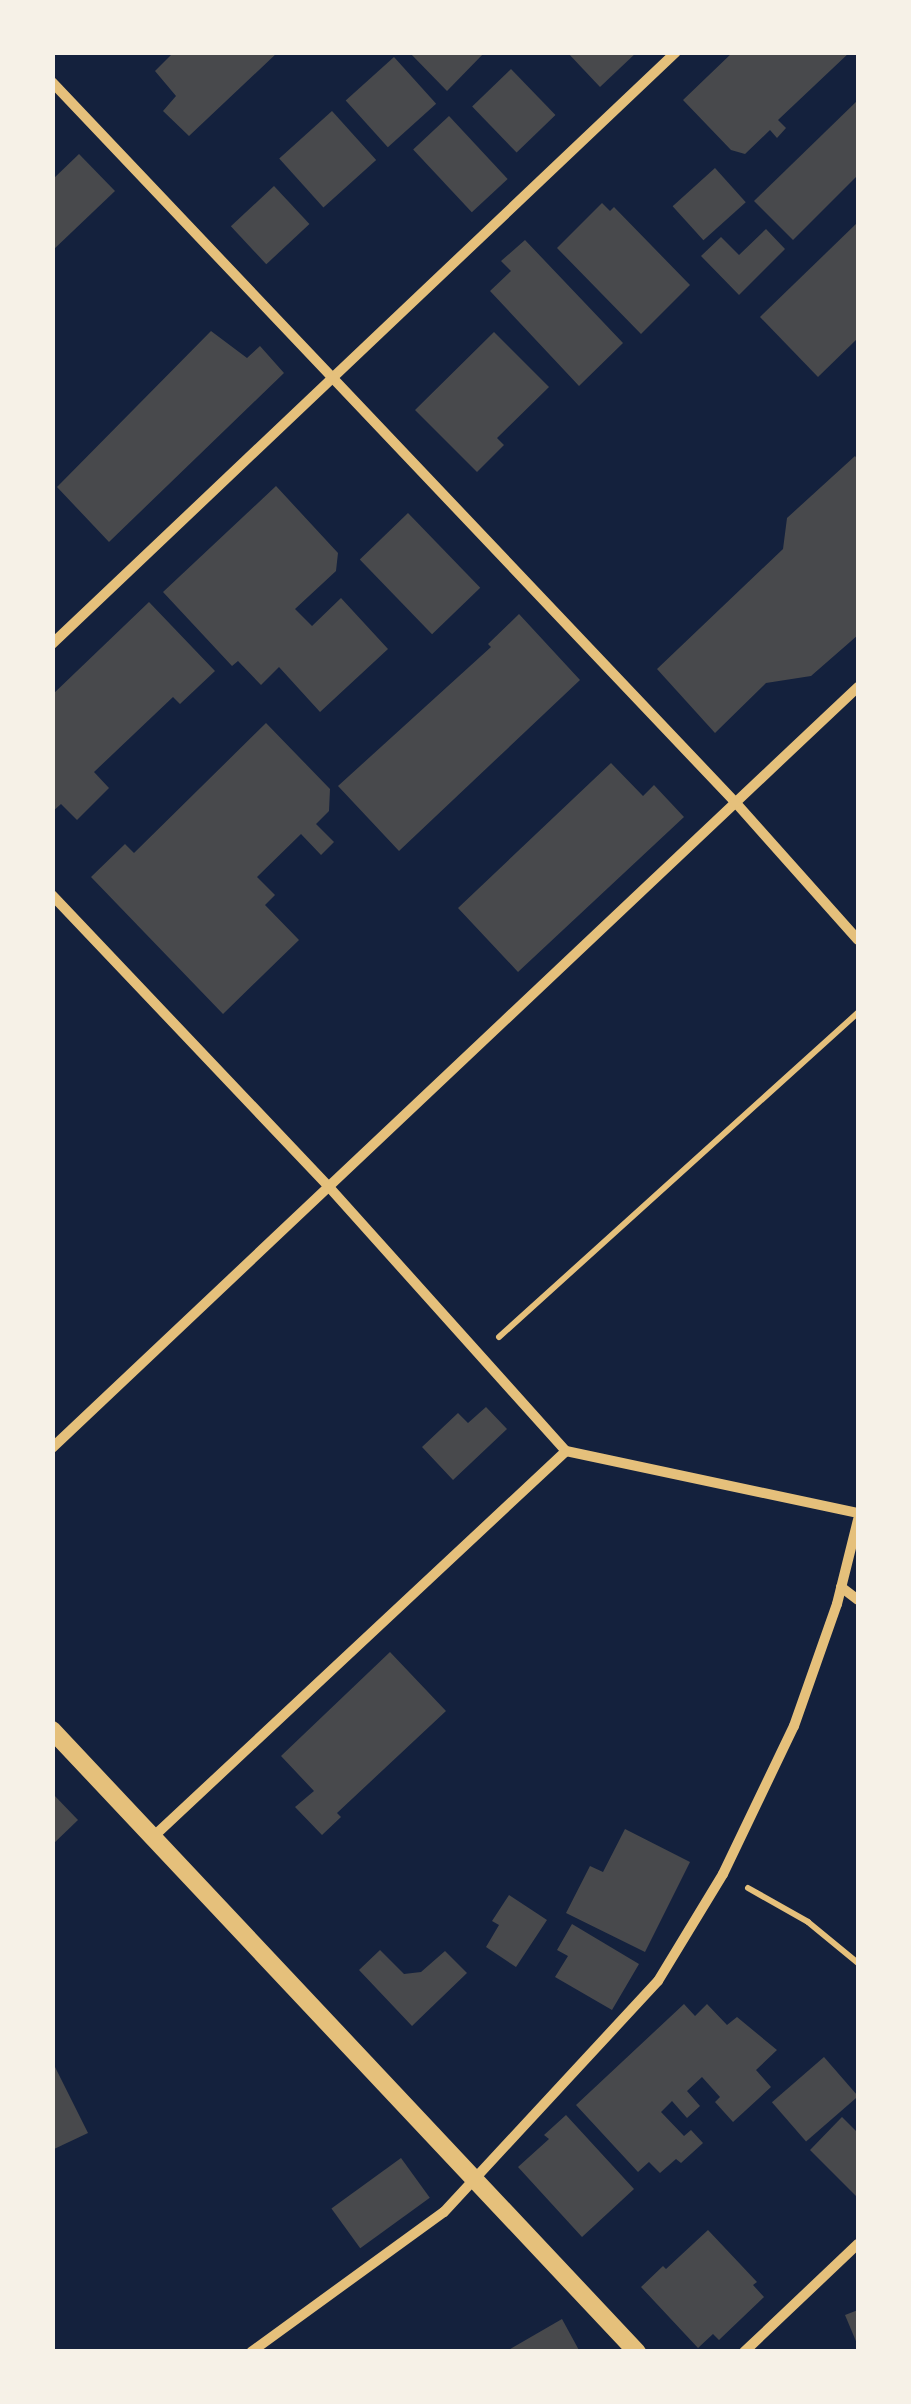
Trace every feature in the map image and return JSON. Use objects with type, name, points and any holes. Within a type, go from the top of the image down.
[{"type":"street","points":[[52,644],[676,52]]},
{"type":"street","points":[[52,82],[736,804],[858,940]]},
{"type":"street","points":[[52,1448],[858,687]]},
{"type":"street","points":[[52,895],[329,1187],[566,1451],[858,1516],[841,1587],[794,1726],[724,1874],[658,1981],[444,2212],[251,2352]]},
{"type":"street","points":[[154,1837],[566,1451]]},
{"type":"street","points":[[841,1587],[858,1600]]},
{"type":"street","points":[[52,1730],[636,2352]]},
{"type":"street","points":[[744,2352],[858,2244]]},
{"type":"path","points":[[479,1356],[858,1013]]},
{"type":"path","points":[[724,1874],[808,1922],[858,1963]]},
{"type":"building","points":[[174,52],[278,52],[189,136],[163,111],[176,96],[155,71]]},
{"type":"building","points":[[409,52],[485,52],[447,91]]},
{"type":"building","points":[[567,52],[637,52],[600,87]]},
{"type":"building","points":[[733,52],[850,52],[778,120],[786,128],[777,138],[770,130],[745,154],[731,150],[683,100]]},
{"type":"building","points":[[394,57],[436,104],[388,147],[346,100]]},
{"type":"building","points":[[511,69],[555,115],[517,153],[472,107]]},
{"type":"building","points":[[858,100],[858,175],[793,240],[754,201]]},
{"type":"building","points":[[332,111],[376,160],[323,208],[279,159]]},
{"type":"building","points":[[449,116],[508,179],[472,212],[413,149]]},
{"type":"building","points":[[79,154],[115,191],[52,251],[52,180]]},
{"type":"building","points":[[715,168],[746,202],[703,240],[673,206]]},
{"type":"building","points":[[274,186],[309,224],[266,264],[231,226]]},
{"type":"building","points":[[602,203],[610,211],[614,207],[690,285],[641,334],[557,248]]},
{"type":"building","points":[[858,222],[858,338],[818,377],[760,317]]},
{"type":"building","points":[[766,229],[785,249],[739,295],[701,256],[721,237],[739,255]]},
{"type":"building","points":[[525,240],[623,343],[579,386],[490,291],[511,271],[501,261]]},
{"type":"building","points":[[211,331],[247,358],[260,346],[284,373],[109,542],[57,487]]},
{"type":"building","points":[[494,332],[549,387],[497,438],[504,445],[477,472],[415,410]]},
{"type":"building","points":[[855,456],[858,635],[811,676],[766,683],[715,733],[657,669],[783,549],[787,518]]},
{"type":"building","points":[[276,486],[338,553],[336,571],[295,609],[312,626],[341,598],[388,649],[320,712],[279,667],[261,685],[238,661],[232,666],[163,592]]},
{"type":"building","points":[[408,513],[480,588],[432,634],[360,560]]},
{"type":"building","points":[[149,602],[215,671],[180,704],[173,697],[94,772],[109,788],[77,820],[61,804],[52,812],[52,695]]},
{"type":"building","points":[[519,614],[580,680],[399,851],[338,786],[491,647],[488,644]]},
{"type":"building","points":[[266,723],[330,789],[329,811],[316,824],[334,842],[321,855],[301,834],[257,877],[275,895],[265,905],[299,940],[223,1014],[91,877],[125,844],[134,853]]},
{"type":"building","points":[[611,763],[643,796],[654,785],[684,817],[518,972],[458,908]]},
{"type":"building","points":[[486,1407],[507,1429],[453,1480],[422,1447],[458,1413],[468,1423]]},
{"type":"building","points":[[390,1652],[446,1711],[337,1813],[341,1817],[322,1835],[295,1807],[314,1791],[281,1756]]},
{"type":"building","points":[[52,1793],[78,1820],[52,1845]]},
{"type":"building","points":[[625,1829],[690,1862],[645,1952],[566,1913],[590,1866],[603,1872]]},
{"type":"building","points":[[509,1895],[547,1920],[516,1967],[486,1947],[499,1925],[492,1921]]},
{"type":"building","points":[[572,1924],[639,1964],[612,2010],[555,1977],[568,1956],[557,1950]]},
{"type":"building","points":[[380,1950],[404,1974],[421,1972],[445,1951],[467,1973],[412,2026],[359,1970]]},
{"type":"building","points":[[684,2004],[695,2016],[707,2004],[727,2025],[737,2017],[777,2050],[756,2070],[771,2087],[733,2122],[715,2102],[720,2097],[702,2077],[687,2091],[700,2106],[687,2118],[672,2101],[661,2112],[684,2136],[691,2130],[703,2143],[681,2163],[676,2159],[660,2173],[649,2162],[638,2172],[576,2105]]},
{"type":"building","points":[[824,2057],[858,2096],[806,2142],[772,2102]]},
{"type":"building","points":[[55,2067],[88,2133],[52,2150],[52,2069]]},
{"type":"building","points":[[566,2115],[634,2189],[582,2237],[518,2167],[549,2139],[544,2135]]},
{"type":"building","points":[[842,2117],[858,2133],[858,2198],[810,2150]]},
{"type":"building","points":[[401,2158],[430,2198],[360,2248],[331,2209]]},
{"type":"building","points":[[708,2230],[757,2282],[753,2285],[764,2297],[719,2340],[713,2334],[698,2348],[641,2287]]},
{"type":"building","points":[[858,2310],[858,2346],[845,2315]]},
{"type":"building","points":[[562,2319],[580,2352],[505,2352]]}]
